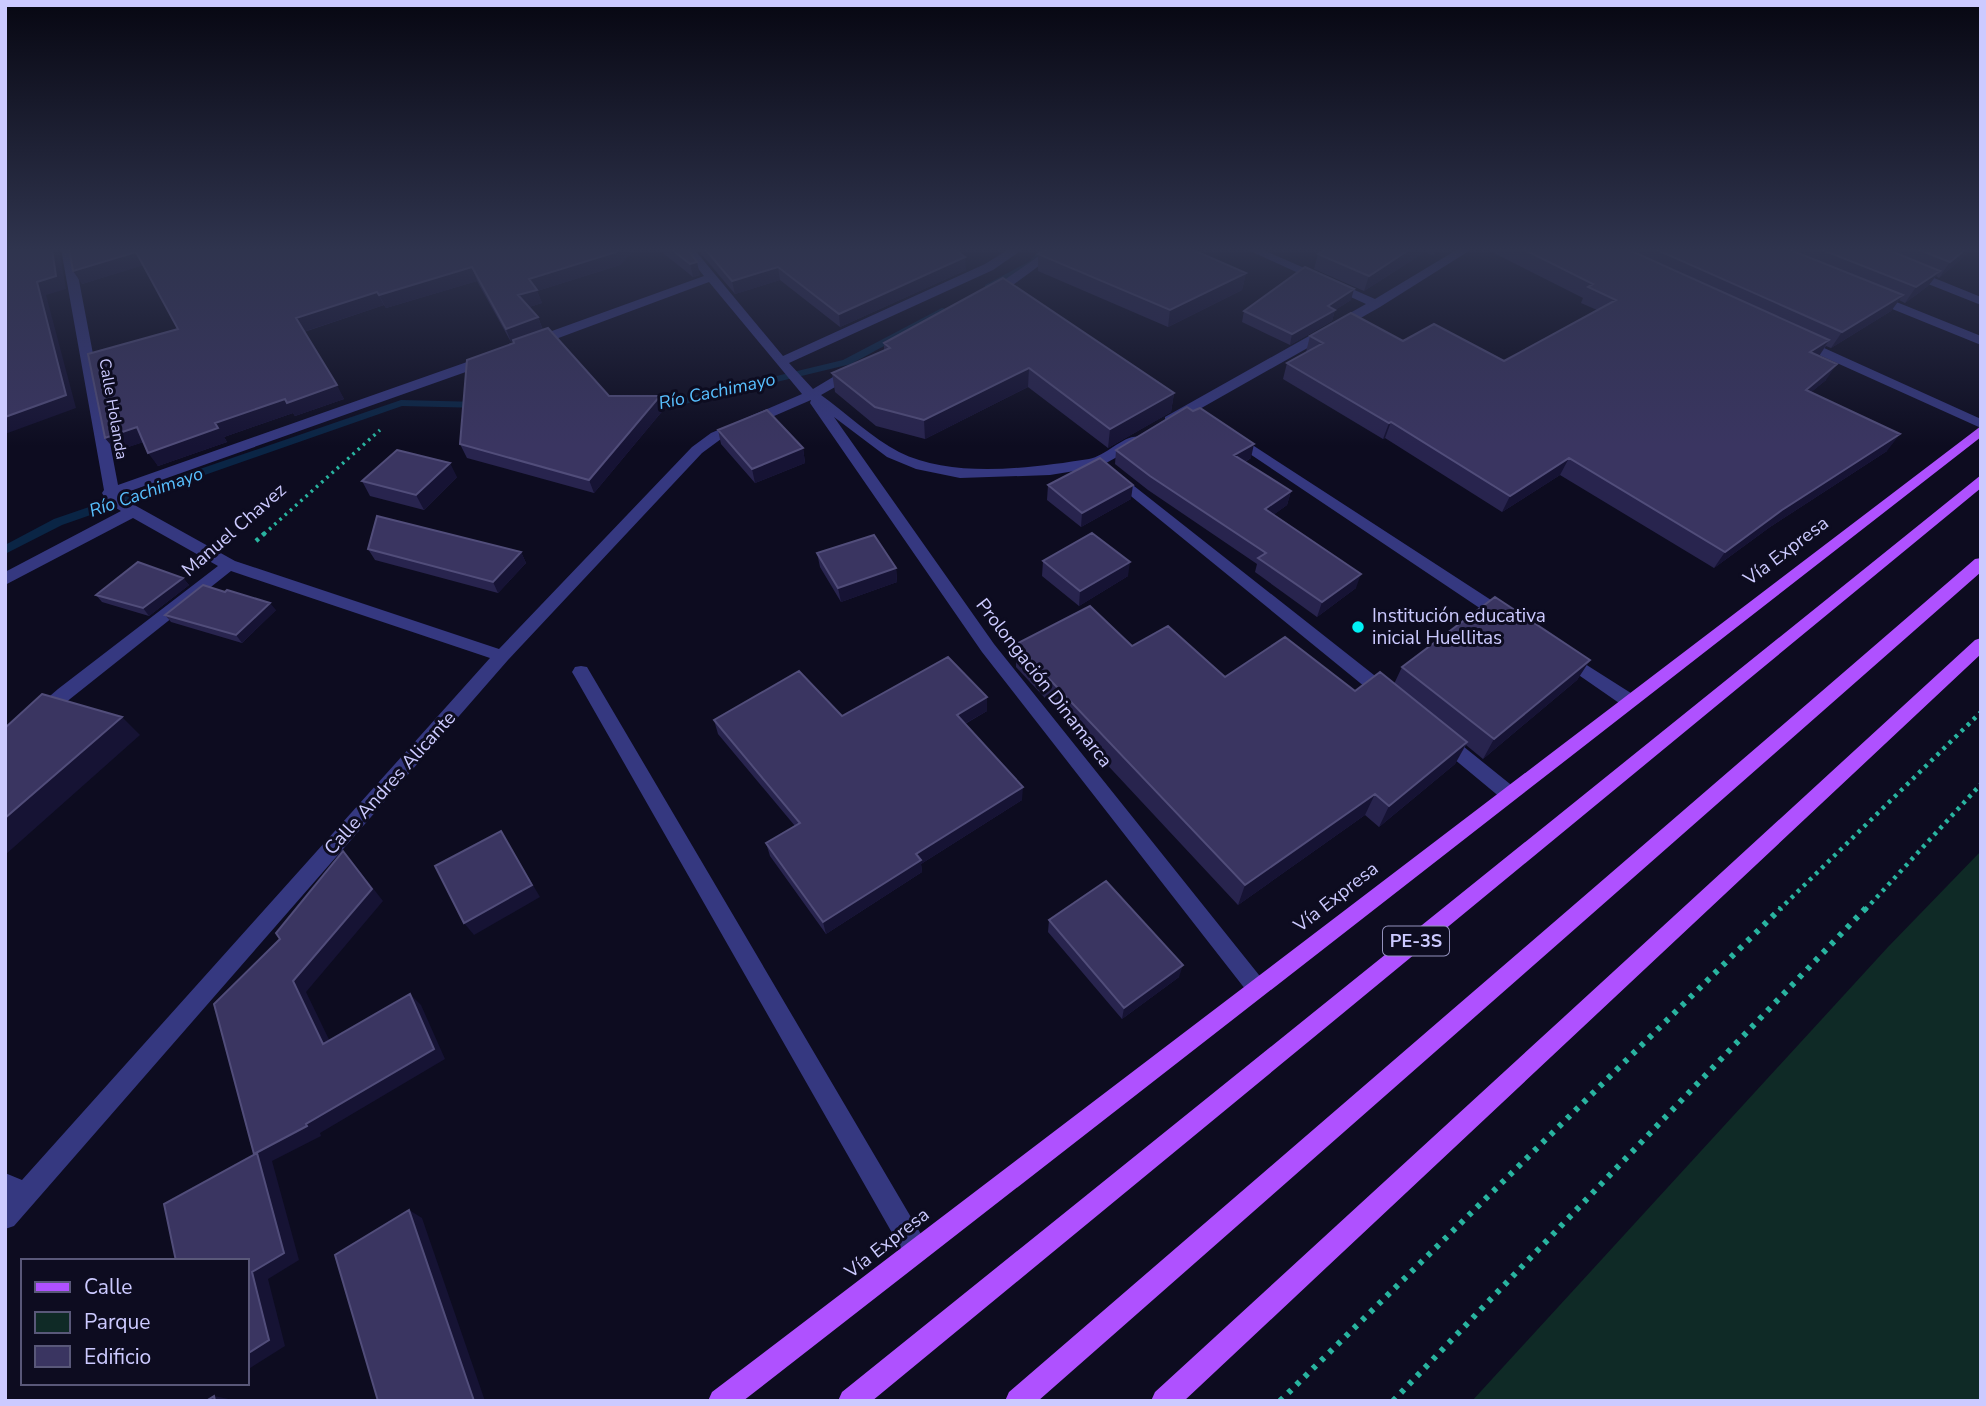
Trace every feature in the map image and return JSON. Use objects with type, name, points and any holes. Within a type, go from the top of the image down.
[{"type":"main road","name":"Vía Expresa","points":[[721,1401],[1981,430]]},
{"type":"main road","name":"PE-3S","points":[[851,1401],[1981,480]]},
{"type":"main road","points":[[1018,1401],[1981,562]]},
{"type":"main road","points":[[1164,1401],[1981,644]]},
{"type":"street","name":"Calle Holanda","points":[[81,315],[119,503]]},
{"type":"street","points":[[5,579],[119,503],[610,315]]},
{"type":"street","points":[[743,315],[806,391],[892,454],[921,466],[960,473],[1050,470],[1098,463],[1150,432],[1196,412],[1358,315]]},
{"type":"street","points":[[784,365],[889,315]]},
{"type":"street","points":[[1916,315],[1981,341]]},
{"type":"street","points":[[1783,334],[1981,424]]},
{"type":"street","name":"Calle Andres Alicante","points":[[5,1217],[15,1190],[502,656],[697,450],[727,430],[869,362]]},
{"type":"street","name":"Prolongación Dinamarca","points":[[806,391],[988,648],[1256,987]]},
{"type":"street","points":[[1225,431],[1513,623]]},
{"type":"street","points":[[1098,463],[1401,706]]},
{"type":"street","points":[[119,503],[229,565],[502,656]]},
{"type":"street","name":"Manuel Chavez","points":[[5,746],[64,694],[229,565]]},
{"type":"street","points":[[1548,646],[1628,700]]},
{"type":"street","points":[[581,672],[916,1250]]},
{"type":"street","points":[[1433,732],[1508,793]]},
{"type":"path","name":"Manuel Chavez","points":[[229,565],[389,422]]},
{"type":"path","points":[[1280,1401],[1981,712]]},
{"type":"path","points":[[1393,1401],[1816,963],[1981,784]]},
{"type":"green space","points":[[1981,851],[1981,1401],[1472,1401],[1888,947]]},
{"type":"building","points":[[5,315],[45,315],[66,395],[5,417]]},
{"type":"building","points":[[170,315],[307,315],[296,318],[337,385],[287,403],[285,399],[215,423],[218,428],[148,453],[137,427],[105,438],[88,354],[178,329]]},
{"type":"building","points":[[498,315],[536,315],[538,317],[506,329]]},
{"type":"building","points":[[936,315],[1057,315],[1174,393],[1110,429],[1029,368],[924,420],[875,407],[832,373],[890,348],[884,343]]},
{"type":"building","points":[[1252,315],[1327,315],[1292,334]]},
{"type":"building","points":[[1348,315],[1354,315],[1403,341],[1434,324],[1504,361],[1589,315],[1773,315],[1829,340],[1810,352],[1837,364],[1806,390],[1900,434],[1782,510],[1725,552],[1569,458],[1510,496],[1391,422],[1287,363],[1323,343],[1310,336]]},
{"type":"building","points":[[1803,315],[1871,315],[1842,332]]},
{"type":"building","points":[[548,328],[609,396],[660,396],[589,480],[460,444],[467,360]]},
{"type":"building","points":[[1187,407],[1193,411],[1200,408],[1254,444],[1234,455],[1291,491],[1265,509],[1361,574],[1322,602],[1258,558],[1266,553],[1150,476],[1116,450]]},
{"type":"building","points":[[767,410],[803,448],[752,469],[718,430]]},
{"type":"building","points":[[397,450],[450,463],[416,495],[362,481]]},
{"type":"building","points":[[1100,458],[1133,485],[1082,513],[1048,485]]},
{"type":"building","points":[[377,516],[521,552],[493,582],[368,549]]},
{"type":"building","points":[[1092,533],[1130,562],[1080,591],[1043,561]]},
{"type":"building","points":[[874,535],[896,568],[838,588],[817,553]]},
{"type":"building","points":[[138,562],[183,578],[143,608],[96,595]]},
{"type":"building","points":[[203,585],[270,603],[236,635],[165,615]]},
{"type":"building","points":[[1495,597],[1590,660],[1494,739],[1402,667]]},
{"type":"building","points":[[1090,606],[1132,646],[1168,626],[1225,677],[1285,637],[1355,691],[1380,672],[1467,742],[1389,806],[1375,794],[1245,885],[1016,644]]},
{"type":"building","points":[[948,657],[987,697],[957,715],[1023,787],[916,854],[921,860],[823,922],[766,843],[800,823],[714,720],[799,671],[842,716]]},
{"type":"building","points":[[42,694],[122,717],[5,818],[5,728]]},
{"type":"building","points":[[501,831],[532,885],[464,923],[435,866]]},
{"type":"building","points":[[343,851],[372,889],[293,981],[323,1044],[410,994],[434,1049],[306,1124],[307,1126],[254,1154],[214,1004],[280,939],[276,933]]},
{"type":"building","points":[[1106,881],[1183,965],[1124,1008],[1049,920]]},
{"type":"building","points":[[257,1153],[284,1253],[252,1272],[269,1340],[248,1353],[248,1259],[176,1259],[164,1204]]},
{"type":"building","points":[[409,1210],[474,1401],[378,1401],[335,1255]]},
{"type":"waterway","name":"Río Cachimayo","points":[[644,405],[668,405],[847,362],[936,315]]},
{"type":"waterway","name":"Río Cachimayo","points":[[5,550],[58,522],[401,403],[481,405]]},
{"type":"place","name":"Institución educativa inicial Huellitas","points":[[1358,627]]}]
